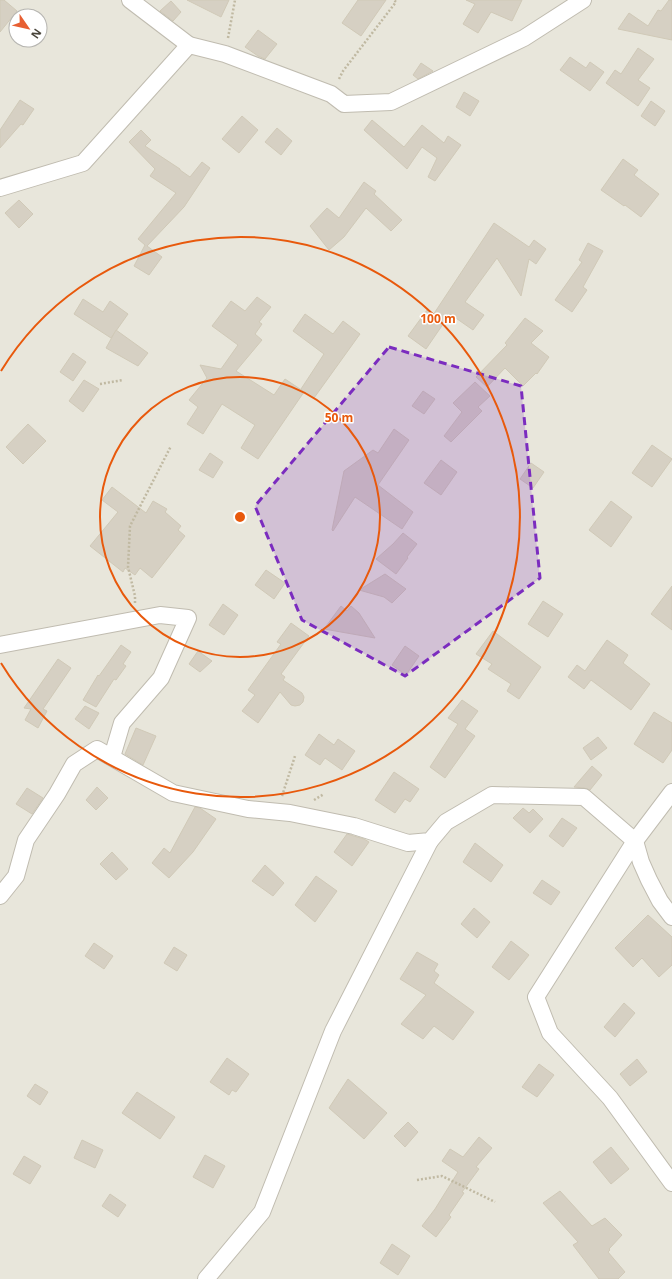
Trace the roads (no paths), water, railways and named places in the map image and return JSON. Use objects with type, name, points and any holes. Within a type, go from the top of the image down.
[{"type":"street","points":[[130,0],[189,45],[225,54],[331,94],[344,104],[391,102],[524,38],[583,0]]},
{"type":"street","points":[[0,188],[83,163],[189,45]]},
{"type":"street","points":[[0,645],[160,615],[188,618],[161,678],[122,723],[112,757]]},
{"type":"street","points":[[0,896],[16,876],[26,840],[57,794],[74,764],[97,749],[173,793],[248,809],[290,813],[354,826],[408,843],[430,841]]},
{"type":"street","points":[[672,792],[635,841],[536,997],[550,1033],[610,1098],[672,1183]]},
{"type":"street","points":[[206,1279],[262,1212],[333,1031],[430,841],[446,822],[492,795],[584,797],[635,841],[641,862],[649,880],[660,901],[672,917]]}]
